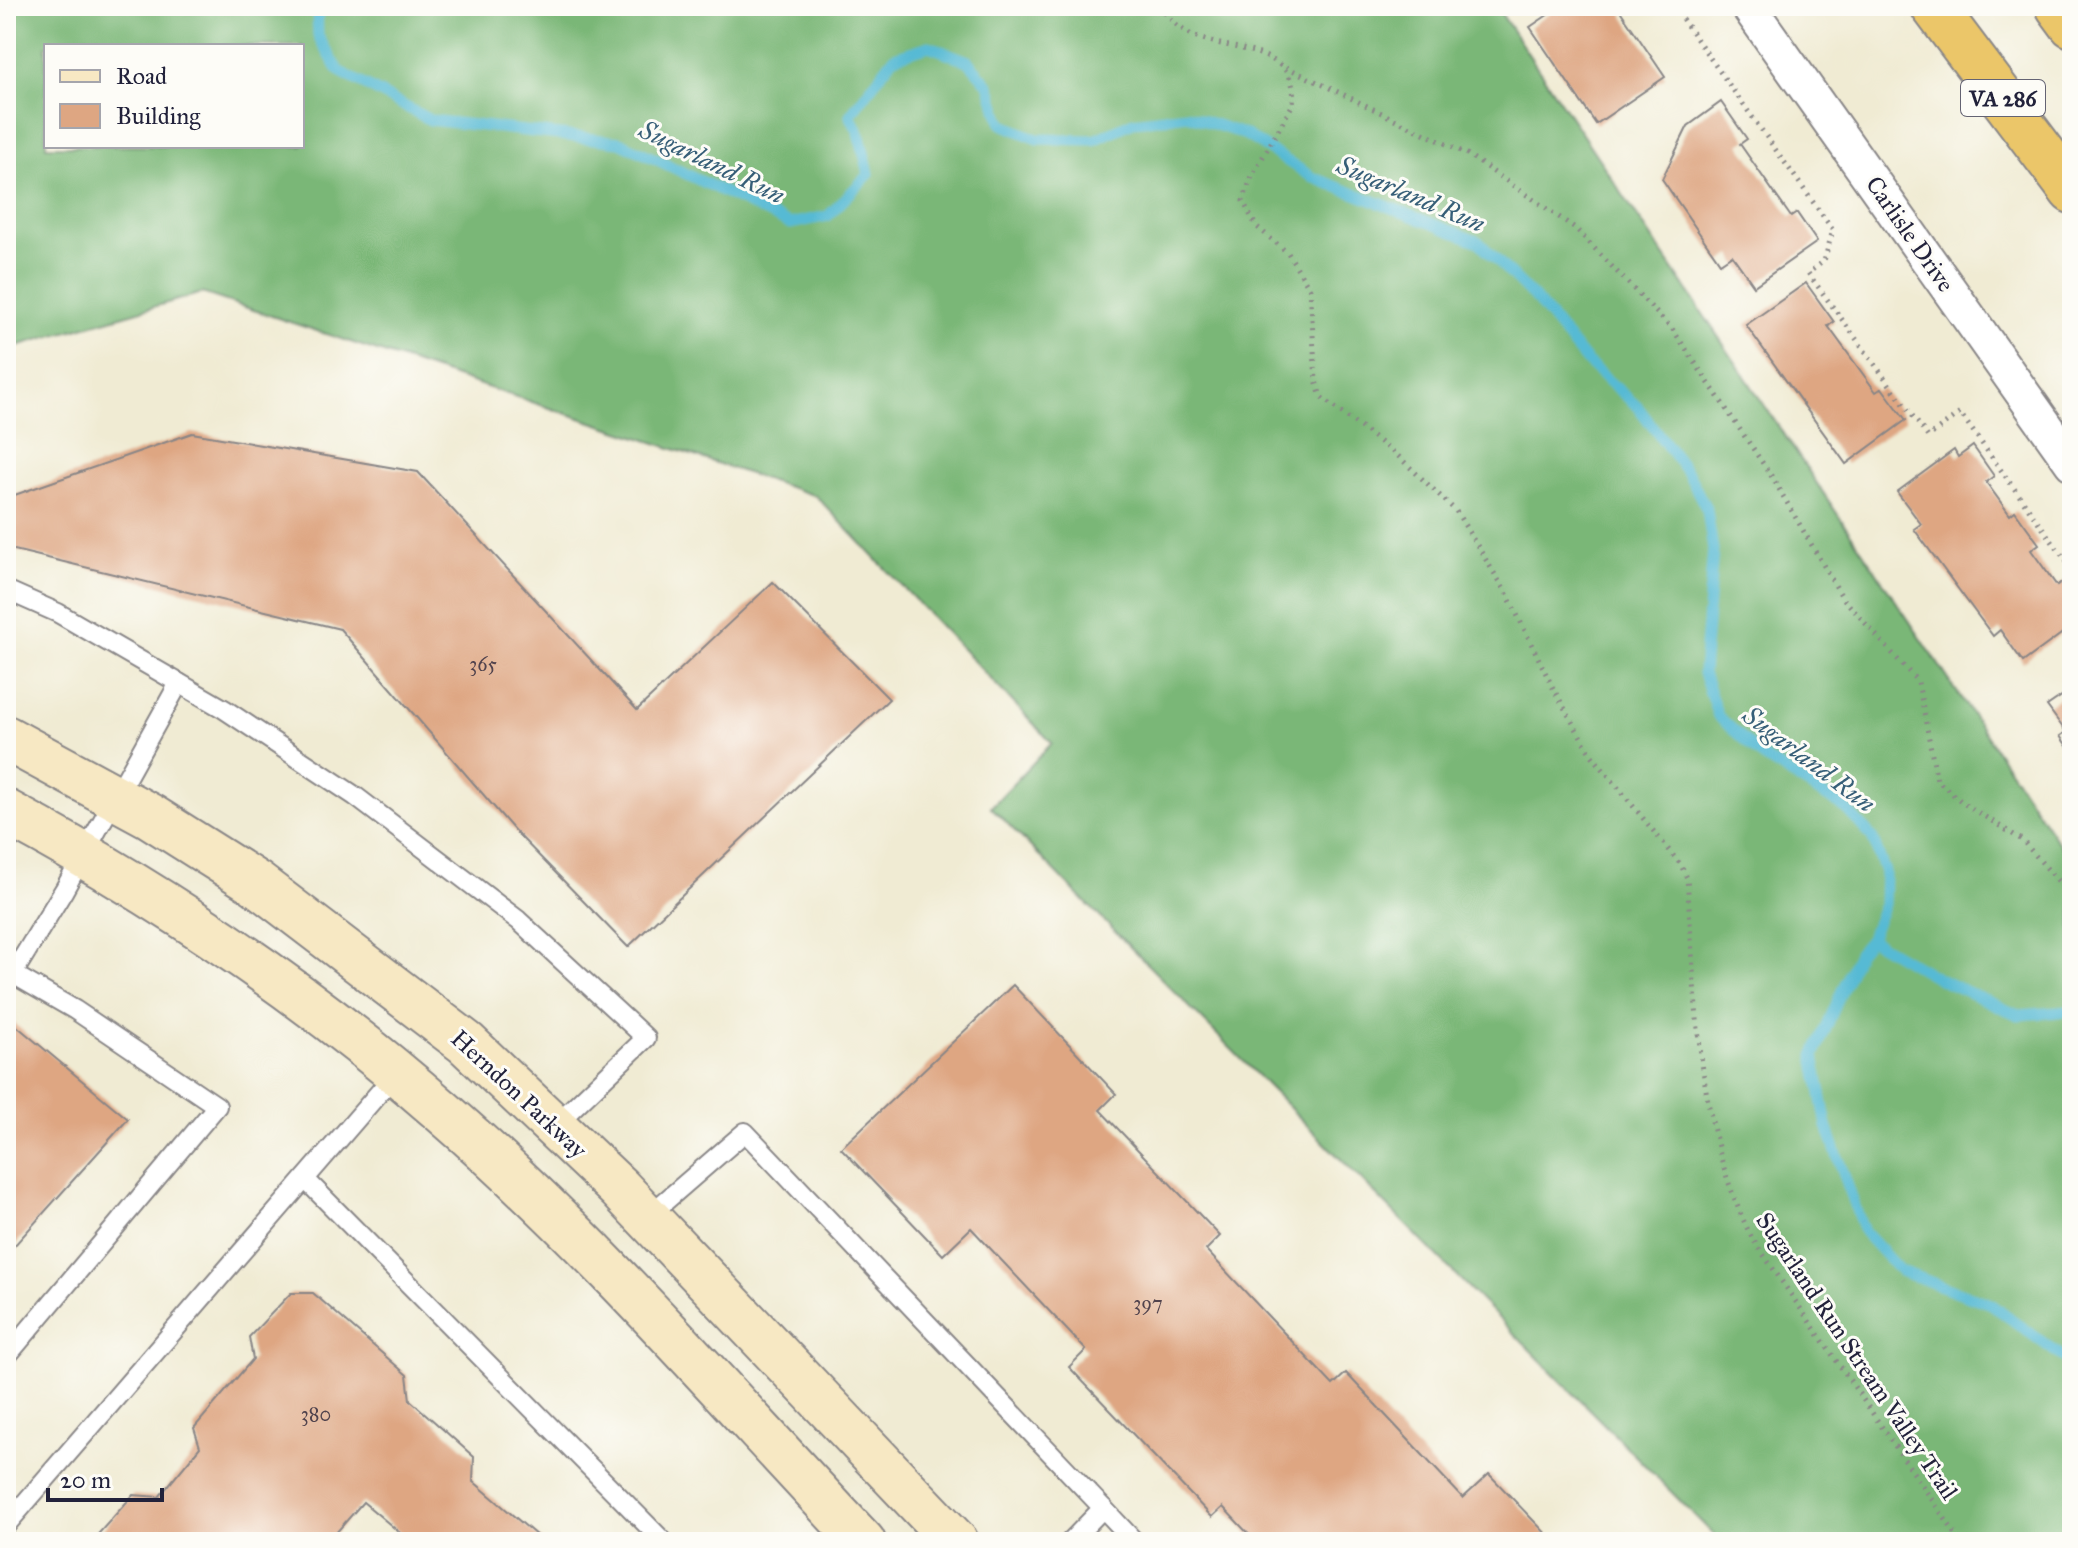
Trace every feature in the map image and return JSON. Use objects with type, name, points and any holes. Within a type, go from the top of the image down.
[{"type":"highway","name":"VA 286","points":[[1933,6],[2072,191]]},
{"type":"highway","points":[[2058,6],[2072,25]]},
{"type":"main road","name":"Herndon Parkway","points":[[6,738],[114,797],[256,883],[402,991],[466,1043],[555,1125],[647,1217],[956,1542]]},
{"type":"main road","points":[[6,812],[83,855],[228,947],[397,1072],[448,1115],[604,1267],[863,1542]]},
{"type":"street","name":"Carlisle Drive","points":[[1748,6],[2072,463]]},
{"type":"lane","points":[[6,590],[58,613],[224,709],[368,806],[518,920],[646,1038],[555,1125]]},
{"type":"lane","points":[[6,1357],[217,1106],[10,971],[83,855],[179,683]]},
{"type":"lane","points":[[6,1525],[397,1072]]},
{"type":"lane","points":[[647,1217],[745,1132],[1135,1542]]},
{"type":"lane","points":[[305,1179],[664,1542]]},
{"type":"lane","points":[[1070,1542],[1103,1508]]},
{"type":"path","points":[[1160,6],[1172,22],[1189,34],[1269,56],[1285,67],[1467,154],[1575,228],[1662,319],[1772,477],[1842,597],[1918,682],[1937,780],[1963,803],[2022,840],[2072,897]]},
{"type":"path","points":[[1673,6],[1833,230],[1824,261],[1808,273],[1928,437],[1960,413],[2072,569]]},
{"type":"path","name":"Sugarland Run Stream Valley Trail","points":[[1285,67],[1294,92],[1288,116],[1244,193],[1245,211],[1256,226],[1288,253],[1310,289],[1316,381],[1321,397],[1398,456],[1456,511],[1501,583],[1590,753],[1681,865],[1687,878],[1705,1081],[1716,1147],[1731,1198],[1752,1238],[1961,1542]]},
{"type":"green space","points":[[6,6],[1496,6],[2072,863],[2072,1542],[1721,1542],[991,807],[1052,743],[816,496],[202,293],[6,349]]},
{"type":"building","points":[[1561,6],[1617,6],[1665,77],[1596,124],[1530,27]]},
{"type":"building","points":[[1721,102],[1747,139],[1740,144],[1791,217],[1797,213],[1817,242],[1754,286],[1732,255],[1720,263],[1662,179],[1688,126]]},
{"type":"building","points":[[1806,283],[1834,322],[1828,326],[1876,392],[1882,388],[1906,420],[1846,464],[1746,325]]},
{"type":"building","points":[[192,433],[418,472],[637,710],[773,582],[889,699],[628,947],[514,830],[340,629],[6,548],[6,498]]},
{"type":"building","points":[[1973,446],[1994,476],[1986,482],[2010,515],[2015,511],[2039,544],[2031,550],[2057,586],[2064,581],[2072,592],[2072,626],[2023,662],[2000,630],[1993,636],[1914,529],[1921,524],[1897,492],[1954,450],[1958,457]]},
{"type":"building","points":[[2072,689],[2072,753],[2060,736],[2066,732],[2047,706]]},
{"type":"building","points":[[1013,985],[1116,1094],[1100,1110],[1220,1236],[1206,1250],[1333,1385],[1346,1373],[1463,1498],[1489,1474],[1554,1542],[1256,1542],[1223,1507],[1212,1517],[1069,1367],[1086,1350],[971,1228],[943,1255],[841,1148]]},
{"type":"building","points":[[6,1017],[128,1119],[6,1255]]},
{"type":"building","points":[[291,1293],[313,1293],[407,1375],[410,1400],[474,1457],[473,1481],[544,1542],[411,1542],[363,1502],[328,1542],[91,1542],[133,1495],[159,1497],[200,1447],[194,1428],[253,1359],[249,1337]]},
{"type":"waterway","name":"Sugarland Run","points":[[317,6],[318,36],[339,71],[430,120],[620,142],[790,224],[828,216],[869,174],[859,133],[850,115],[894,57],[929,46],[968,61],[989,85],[1002,124],[1037,139],[1094,140],[1133,122],[1187,115],[1246,135],[1312,177],[1479,242],[1538,302],[1586,361],[1638,407],[1689,475],[1707,510],[1713,550],[1703,673],[1718,716],[1763,757],[1846,809],[1872,837],[1885,872],[1884,904],[1870,939],[1858,953],[1814,1056],[1827,1126],[1864,1232],[1900,1271],[1991,1304],[2072,1364]]},
{"type":"waterway","points":[[1870,939],[1939,979],[2018,1015],[2072,1011]]}]
